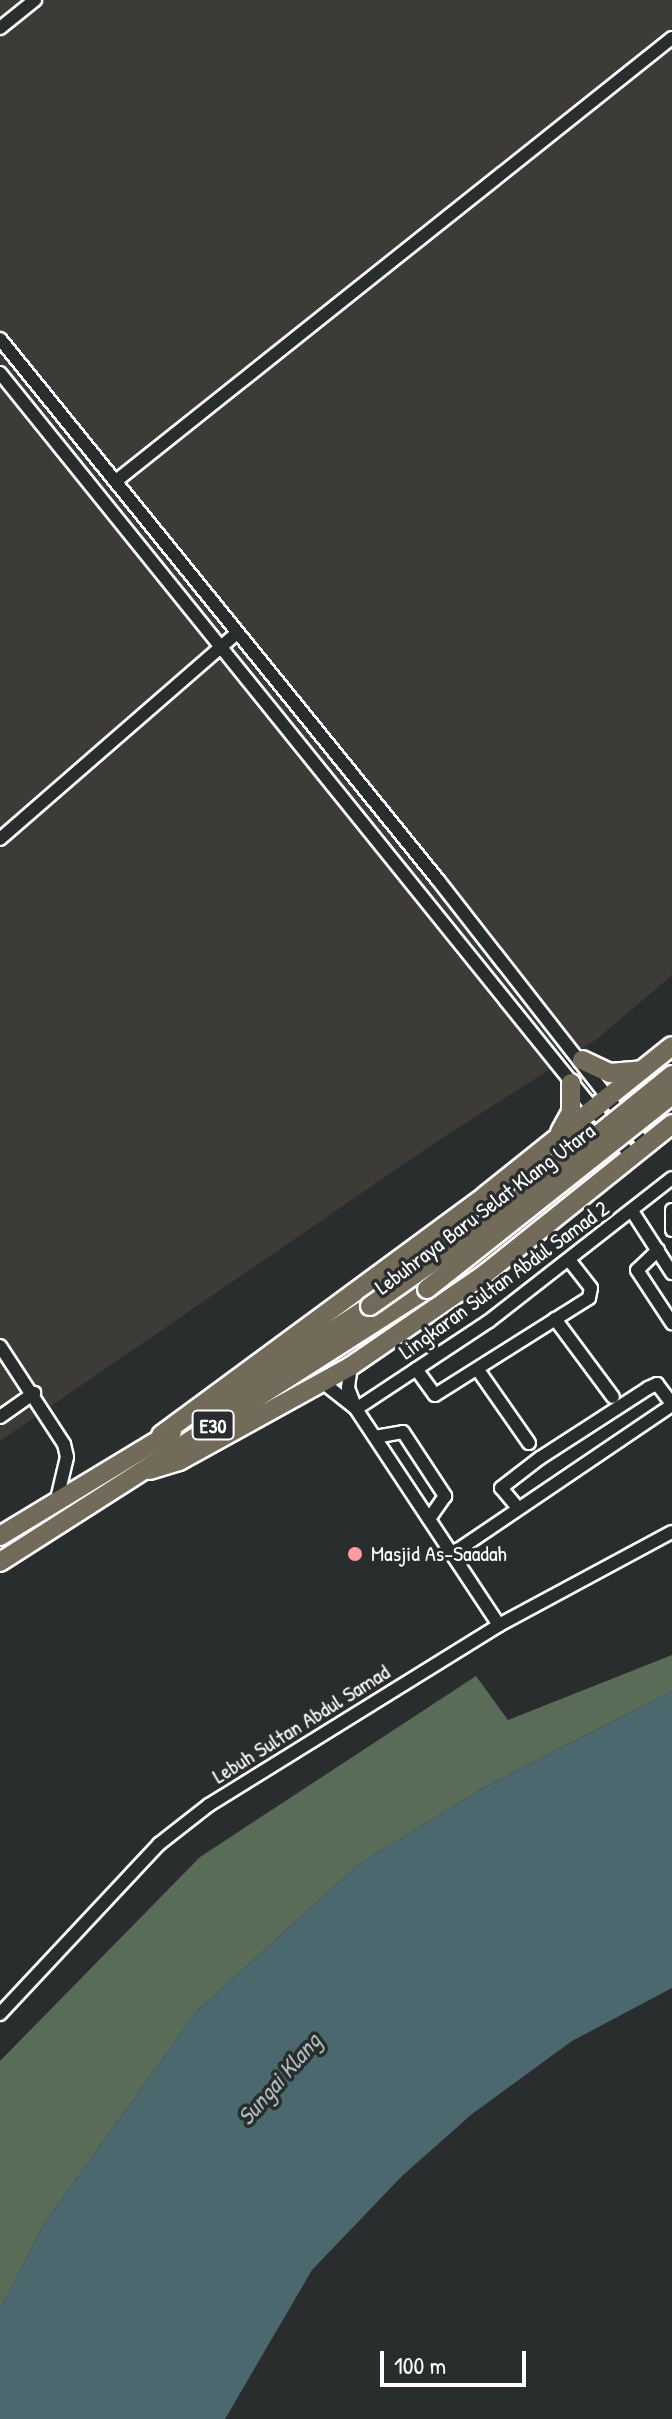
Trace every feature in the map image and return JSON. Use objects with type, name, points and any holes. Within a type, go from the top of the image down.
[{"type":"highway","points":[[161,1435],[554,1141],[672,1046]]},
{"type":"highway","points":[[582,1060],[610,1073],[642,1070]]},
{"type":"highway","name":"Lebuhraya Baru Selat Klang Utara","points":[[0,1536],[161,1435],[180,1430],[370,1306],[494,1219],[672,1075]]},
{"type":"highway","points":[[554,1141],[571,1112],[571,1083]]},
{"type":"highway","name":"Lebuhraya Baru Selat Klang Utara","points":[[0,1562],[150,1470],[427,1289],[672,1095]]},
{"type":"highway","points":[[150,1470],[179,1461],[351,1366],[485,1274],[672,1124]]},
{"type":"street","points":[[0,28],[35,0]]},
{"type":"street","points":[[116,481],[672,38]]},
{"type":"street","points":[[0,339],[582,1060],[610,1097],[638,1151]]},
{"type":"street","points":[[0,373],[593,1111],[638,1151]]},
{"type":"street","points":[[0,839],[237,633]]},
{"type":"street","points":[[345,802],[363,788]]},
{"type":"street","name":"Lingkaran Sultan Abdul Samad 2","points":[[356,1409],[570,1261],[672,1178]]},
{"type":"street","points":[[672,1210],[672,1230]]},
{"type":"street","points":[[632,1211],[672,1273]]},
{"type":"street","points":[[658,1250],[637,1270],[672,1323]]},
{"type":"street","points":[[416,1369],[435,1395],[589,1298],[591,1288],[570,1261]]},
{"type":"street","points":[[555,1319],[613,1397]]},
{"type":"street","points":[[0,1346],[34,1393],[67,1457],[57,1499]]},
{"type":"street","points":[[351,1366],[348,1388],[356,1409],[499,1625]]},
{"type":"street","points":[[478,1370],[529,1443]]},
{"type":"street","points":[[321,1381],[356,1409]]},
{"type":"street","points":[[452,1554],[672,1404],[657,1384],[540,1458],[501,1488],[518,1508]]},
{"type":"street","points":[[0,1417],[34,1393]]},
{"type":"street","points":[[375,1437],[403,1432],[445,1496],[429,1519]]},
{"type":"street","name":"Lebuh Sultan Abdul Samad","points":[[0,2014],[159,1844],[209,1805],[499,1625],[672,1532]]},
{"type":"shaded area","points":[[0,0],[672,0],[672,975],[597,1039],[436,1142],[0,1441]]},
{"type":"green space","points":[[672,1655],[672,1691],[485,1787],[359,1864],[197,2011],[44,2224],[0,2309],[0,2061],[200,1857],[476,1676],[508,1720]]},
{"type":"water","name":"Sungai Klang","points":[[672,1691],[672,1988],[572,2041],[472,2114],[402,2176],[312,2270],[225,2419],[0,2419],[0,2309],[44,2224],[197,2011],[359,1864],[485,1787]]},
{"type":"place","name":"Masjid As-Saadah","points":[[355,1554]]}]
